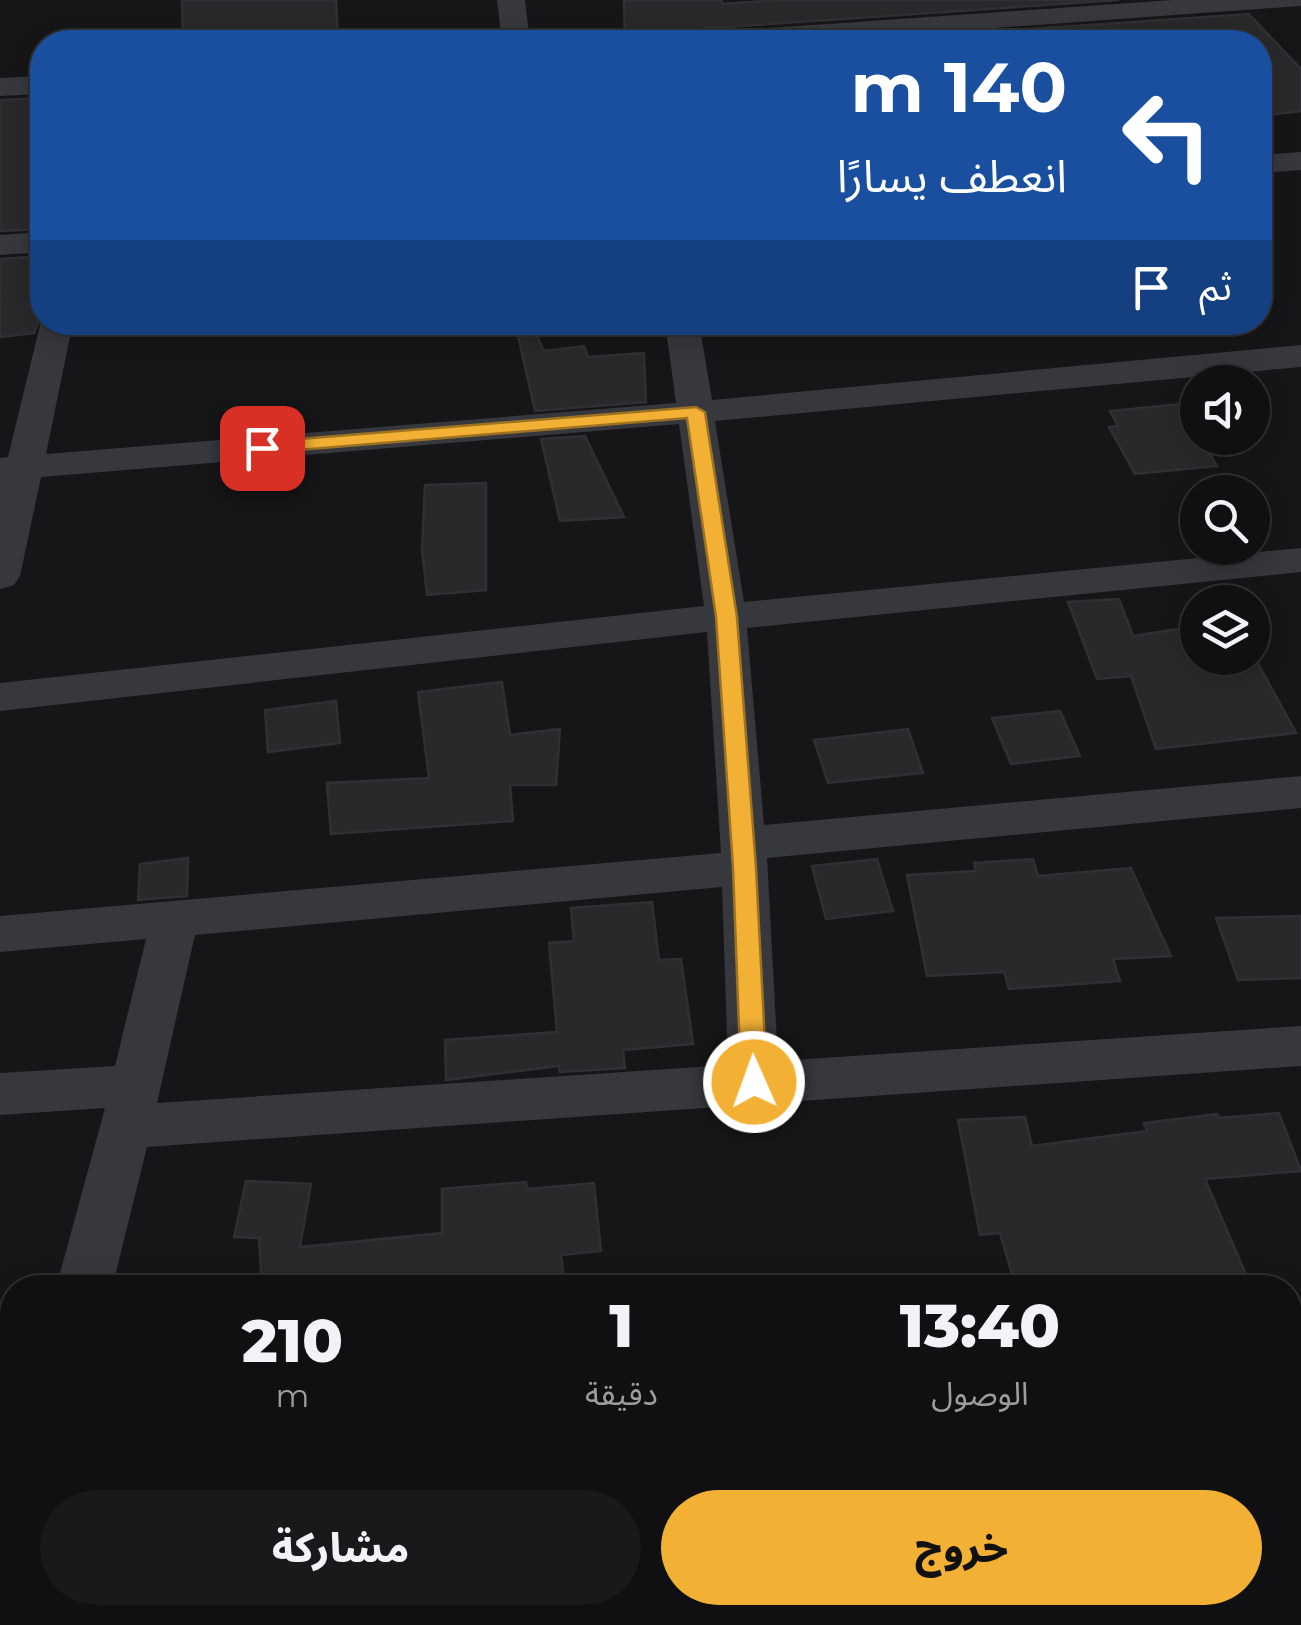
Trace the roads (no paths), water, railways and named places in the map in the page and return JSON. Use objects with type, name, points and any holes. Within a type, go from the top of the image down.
[{"type":"street","points":[[510,0],[514,30]]},
{"type":"street","points":[[883,30],[1294,0]]},
{"type":"street","points":[[0,87],[30,85]]},
{"type":"street","points":[[1272,163],[1301,161]]},
{"type":"street","points":[[0,245],[30,243]]},
{"type":"street","points":[[0,576],[13,468],[52,335]]},
{"type":"street","points":[[684,335],[726,617],[744,856],[754,1082]]},
{"type":"street","points":[[13,468],[696,412],[1301,356]]},
{"type":"street","points":[[0,697],[726,617],[1301,560]]},
{"type":"street","points":[[0,934],[744,856],[1301,792]]},
{"type":"street","points":[[87,1275],[132,1106],[174,918]]},
{"type":"street","points":[[0,1094],[132,1106],[754,1082],[1301,1046]]}]
